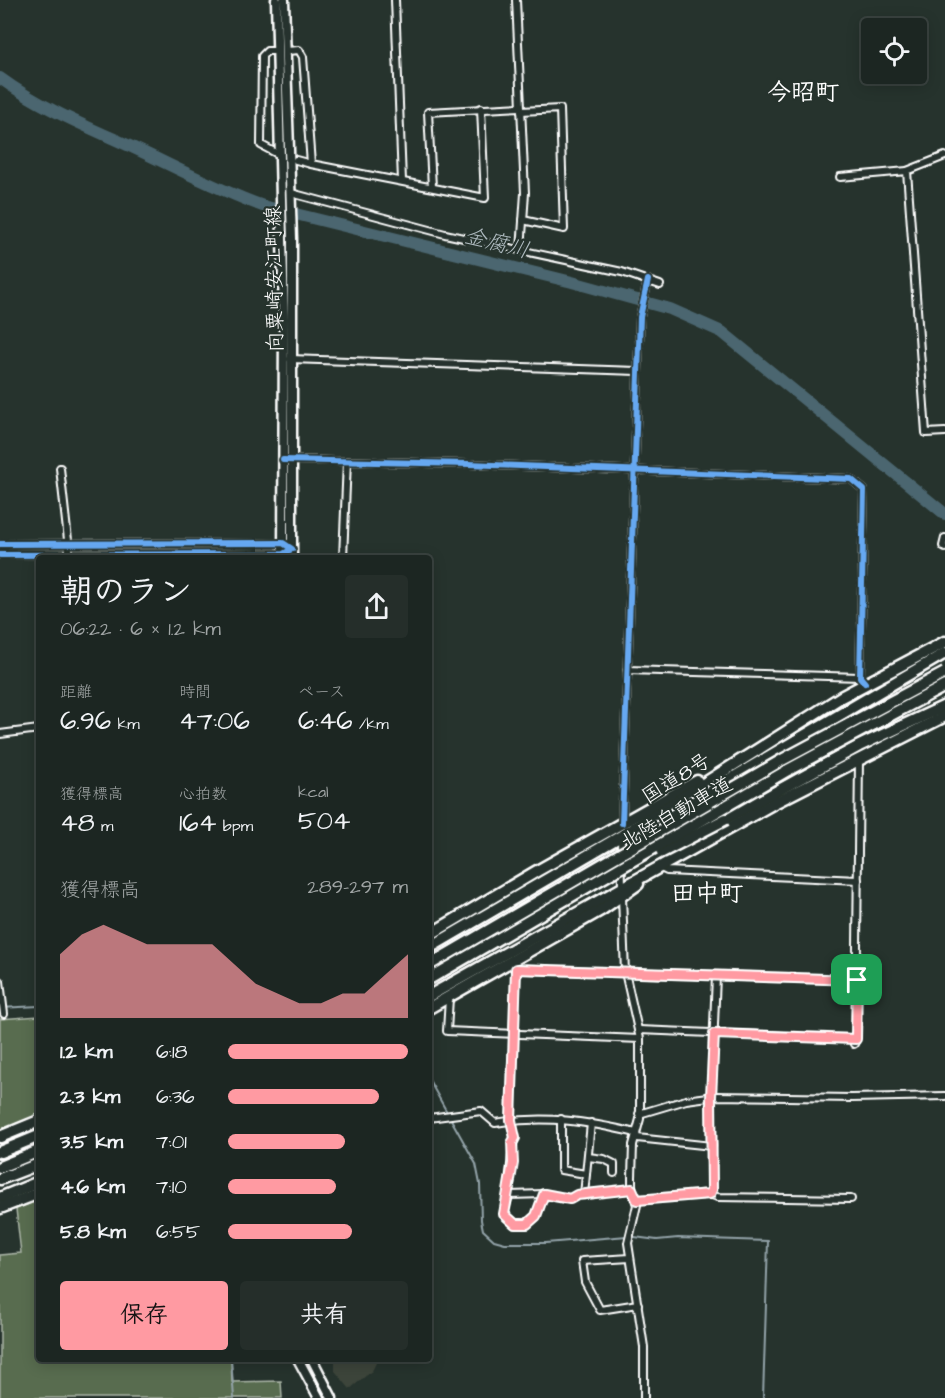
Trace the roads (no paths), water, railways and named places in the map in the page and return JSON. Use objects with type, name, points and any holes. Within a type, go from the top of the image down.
[{"type":"highway","name":"国道8号","points":[[432,946],[621,836],[863,680],[945,642]]},
{"type":"highway","points":[[556,892],[722,784],[945,653]]},
{"type":"highway","name":"北陸自動車道","points":[[432,963],[782,760],[945,673]]},
{"type":"highway","name":"北陸自動車道","points":[[432,977],[788,770],[945,686]]},
{"type":"highway","points":[[530,922],[840,756],[945,706]]},
{"type":"highway","points":[[432,1006],[512,967],[659,867],[859,758],[945,716]]},
{"type":"highway","points":[[432,933],[622,823],[753,752]]},
{"type":"highway","points":[[432,994],[621,892]]},
{"type":"highway","points":[[0,1137],[36,1122]]},
{"type":"highway","points":[[0,1152],[36,1137]]},
{"type":"highway","points":[[0,1167],[36,1152]]},
{"type":"highway","points":[[0,1179],[36,1165]]},
{"type":"highway","points":[[1,1200],[36,1183]]},
{"type":"highway","points":[[1,1200],[36,1194]]},
{"type":"main road","name":"向粟崎安江町線","points":[[276,0],[282,51]]},
{"type":"main road","name":"向粟崎安江町線","points":[[284,0],[282,51],[288,238],[288,460],[292,553]]},
{"type":"main road","name":"向粟崎安江町線","points":[[283,555],[288,460]]},
{"type":"main road","points":[[300,1362],[319,1398]]},
{"type":"main road","points":[[313,1362],[330,1398]]},
{"type":"street","points":[[395,0],[402,181]]},
{"type":"street","points":[[516,0],[525,193],[520,250]]},
{"type":"street","points":[[276,153],[261,145],[262,56],[267,51],[300,50],[303,57],[310,164]]},
{"type":"street","points":[[432,187],[428,112],[481,108],[560,109],[564,228],[523,220]]},
{"type":"street","points":[[296,160],[485,198],[481,108]]},
{"type":"street","points":[[840,177],[907,171],[945,156]]},
{"type":"street","points":[[907,171],[926,433],[945,432]]},
{"type":"street","points":[[286,191],[445,234],[660,285]]},
{"type":"street","points":[[622,823],[639,317],[648,282]]},
{"type":"street","points":[[288,359],[637,371]]},
{"type":"street","points":[[288,460],[851,479],[864,490],[863,680],[627,669]]},
{"type":"street","points":[[343,555],[347,461]]},
{"type":"street","points":[[60,468],[69,555]]},
{"type":"street","points":[[945,538],[943,546],[945,548]]},
{"type":"street","points":[[0,544],[283,543],[292,553]]},
{"type":"street","points":[[0,555],[36,556]]},
{"type":"street","points":[[0,734],[36,729]]},
{"type":"street","points":[[639,1030],[855,1041],[859,758]]},
{"type":"street","points":[[621,836],[625,972],[640,1039],[639,1114],[632,1189],[637,1200],[630,1238],[630,1258],[645,1358],[644,1398]]},
{"type":"street","points":[[659,867],[667,871],[858,880]]},
{"type":"street","points":[[544,1194],[536,1216],[527,1224],[515,1224],[504,1214],[513,1163],[512,1143],[515,1138],[511,1120],[514,1034],[512,967],[857,980]]},
{"type":"street","points":[[710,1194],[712,1190],[711,1097],[716,976]]},
{"type":"street","points":[[0,981],[3,1010]]},
{"type":"street","points":[[448,998],[447,1031],[640,1039]]},
{"type":"street","points":[[639,1114],[687,1100],[711,1097],[945,1096]]},
{"type":"street","points":[[432,1118],[481,1111],[495,1123],[511,1120],[561,1119],[636,1133]]},
{"type":"street","points":[[561,1119],[561,1170],[586,1174]]},
{"type":"street","points":[[584,1195],[591,1123]]},
{"type":"street","points":[[636,1133],[637,1138],[712,1146]]},
{"type":"street","points":[[588,1157],[604,1159],[614,1164],[614,1173]]},
{"type":"street","points":[[509,1195],[544,1194],[570,1199],[632,1189]]},
{"type":"street","points":[[637,1200],[710,1194],[717,1197],[851,1199]]},
{"type":"street","points":[[630,1258],[582,1261],[585,1281],[600,1310],[638,1304]]},
{"type":"waterway","name":"金腐川","points":[[0,78],[32,99],[65,116],[214,186],[263,206],[572,282],[670,309],[722,332],[945,514]]},
{"type":"waterway","points":[[0,1008],[36,1006]]},
{"type":"waterway","points":[[432,1085],[476,1164],[480,1184],[483,1230],[494,1240],[505,1243],[546,1243],[627,1236],[657,1240],[678,1238],[768,1241],[763,1398]]},
{"type":"waterway","points":[[231,1362],[234,1398]]},
{"type":"district","name":"今昭町","points":[[803,92]]},
{"type":"district","name":"田中町","points":[[707,893]]}]
